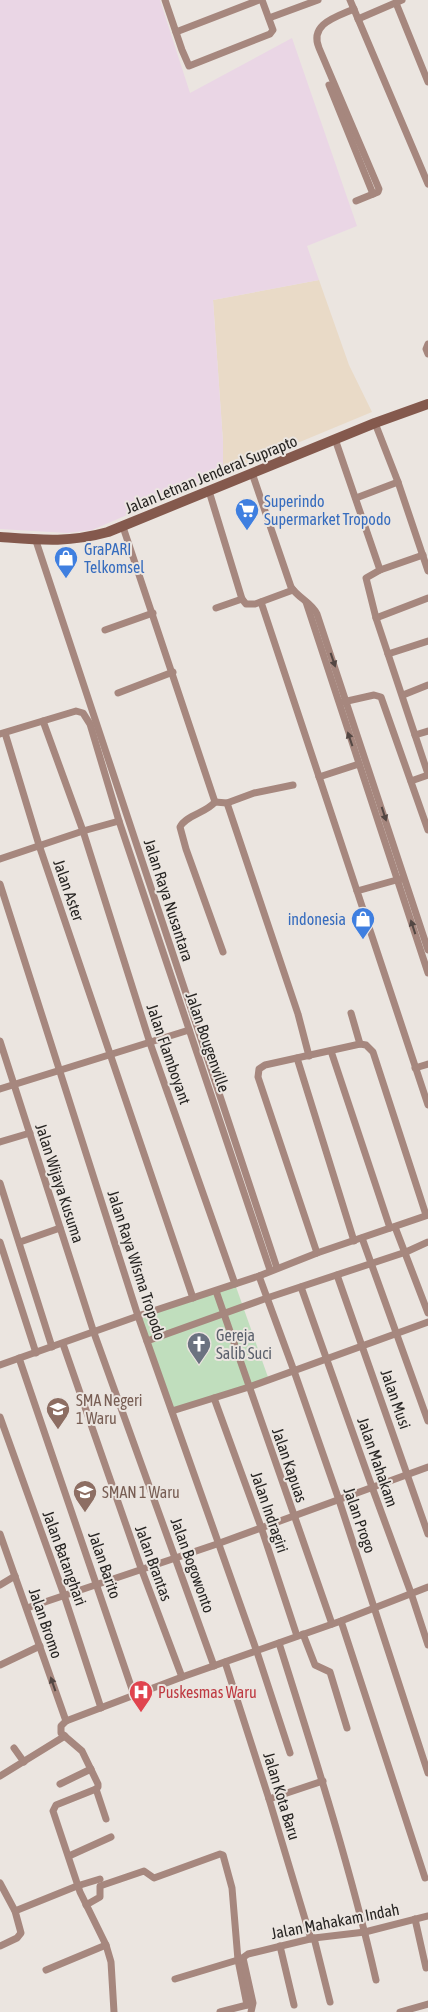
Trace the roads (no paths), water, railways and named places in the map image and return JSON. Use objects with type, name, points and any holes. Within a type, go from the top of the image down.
[{"type":"main road","name":"Jalan Letnan Jenderal Suprapto","points":[[0,538],[36,541],[82,538],[123,527],[335,439],[428,404]]},
{"type":"street","points":[[166,0],[176,32],[189,66],[270,34],[273,30],[260,0],[176,32]]},
{"type":"street","points":[[269,18],[318,0]]},
{"type":"street","points":[[350,0],[428,184]]},
{"type":"street","points":[[358,19],[399,1],[428,82]]},
{"type":"street","points":[[354,9],[323,25],[317,31],[317,44],[379,189],[378,192],[356,201]]},
{"type":"street","points":[[428,344],[426,349],[428,354]]},
{"type":"street","points":[[375,423],[398,482],[428,571]]},
{"type":"street","points":[[335,439],[380,570]]},
{"type":"street","points":[[252,473],[293,590],[312,606],[317,614],[347,701],[428,973]]},
{"type":"street","points":[[356,498],[398,482]]},
{"type":"street","points":[[209,491],[242,599],[248,605],[293,590]]},
{"type":"street","points":[[123,527],[215,802]]},
{"type":"street","name":"Jalan Raya Nusantara","points":[[36,541],[272,1268]]},
{"type":"street","points":[[411,781],[428,774],[376,618],[366,578],[380,570],[423,555]]},
{"type":"street","points":[[376,618],[428,598]]},
{"type":"street","points":[[216,608],[242,599]]},
{"type":"street","points":[[261,602],[428,1105]]},
{"type":"street","points":[[306,602],[359,764],[400,879],[428,950]]},
{"type":"street","points":[[105,630],[153,613]]},
{"type":"street","points":[[388,654],[428,641]]},
{"type":"street","points":[[118,693],[173,672]]},
{"type":"street","points":[[402,696],[428,686]]},
{"type":"street","points":[[338,704],[374,695],[380,697],[428,830]]},
{"type":"street","name":"Jalan Bougenville","points":[[43,721],[76,711],[82,713],[90,724],[118,821],[272,1268]]},
{"type":"street","points":[[3,733],[43,721]]},
{"type":"street","name":"Jalan Flamboyant","points":[[43,721],[82,831],[150,1043],[235,1284]]},
{"type":"street","points":[[415,735],[428,731]]},
{"type":"street","name":"Jalan Aster","points":[[3,733],[192,1298]]},
{"type":"street","points":[[319,777],[359,764]]},
{"type":"street","points":[[215,802],[227,803],[254,793],[293,785]]},
{"type":"street","points":[[215,802],[209,809],[186,820],[180,827],[223,952]]},
{"type":"street","points":[[227,803],[298,1014],[309,1056]]},
{"type":"street","points":[[0,859],[82,831],[118,821]]},
{"type":"street","points":[[357,891],[400,879]]},
{"type":"street","name":"Jalan Raya Wisma Tropodo","points":[[0,884],[138,1316],[217,1544],[257,1652],[290,1753]]},
{"type":"street","points":[[351,1012],[360,1044]]},
{"type":"street","points":[[0,1089],[189,1030]]},
{"type":"street","name":"Jalan Wijaya Kusuma","points":[[0,1042],[94,1333]]},
{"type":"street","points":[[0,1365],[138,1316],[259,1278],[272,1268],[358,1240],[427,1215],[379,1070],[369,1047],[360,1044],[265,1065],[259,1069],[258,1074],[317,1253]]},
{"type":"street","points":[[331,1051],[393,1227],[406,1252],[428,1314]]},
{"type":"street","points":[[297,1058],[358,1240],[370,1264],[428,1421]]},
{"type":"street","points":[[415,1068],[428,1064]]},
{"type":"street","points":[[0,1142],[30,1133]]},
{"type":"street","points":[[0,1182],[52,1347]]},
{"type":"street","points":[[20,1242],[60,1228]]},
{"type":"street","points":[[147,1341],[267,1298],[406,1252],[428,1242]]},
{"type":"street","points":[[1,1246],[36,1353]]},
{"type":"street","name":"Jalan Musi","points":[[337,1275],[364,1346],[428,1534]]},
{"type":"street","name":"Jalan Progo","points":[[259,1278],[294,1371],[376,1608],[428,1773]]},
{"type":"street","name":"Jalan Mahakam","points":[[301,1287],[428,1645]]},
{"type":"street","name":"Jalan Kapuas","points":[[216,1291],[332,1624]]},
{"type":"street","points":[[172,1411],[249,1387],[428,1322]]},
{"type":"street","name":"Jalan Bogowonto","points":[[94,1333],[214,1666]]},
{"type":"street","name":"Jalan Brantas","points":[[63,1344],[141,1568],[182,1677]]},
{"type":"street","name":"Jalan Barito","points":[[19,1358],[134,1695]]},
{"type":"street","name":"Jalan Indragiri","points":[[214,1398],[300,1635],[315,1665],[330,1672],[347,1728]]},
{"type":"street","name":"Jalan Batanghari","points":[[0,1417],[65,1596],[101,1708]]},
{"type":"street","points":[[27,1608],[294,1517],[428,1467]]},
{"type":"street","name":"Jalan Bromo","points":[[0,1534],[3,1550],[27,1608],[66,1721]]},
{"type":"street","points":[[0,1585],[15,1576]]},
{"type":"street","points":[[106,1819],[96,1789],[98,1784],[91,1769],[78,1747],[60,1729],[66,1721],[182,1677],[341,1622],[428,1587]]},
{"type":"street","points":[[341,1622],[425,1878]]},
{"type":"street","points":[[279,1643],[323,1782],[365,1932],[376,1980]]},
{"type":"street","points":[[0,1665],[40,1646]]},
{"type":"street","name":"Jalan Kota Baru","points":[[225,1662],[269,1799],[330,2002]]},
{"type":"street","points":[[0,1776],[65,1736]]},
{"type":"street","points":[[14,1748],[24,1762]]},
{"type":"street","points":[[60,1784],[91,1769]]},
{"type":"street","points":[[269,1799],[323,1782]]},
{"type":"street","points":[[96,1789],[58,1805],[53,1809],[77,1886],[106,1945],[111,1962],[111,2011]]},
{"type":"street","points":[[69,1856],[111,1837]]},
{"type":"street","points":[[86,1905],[98,1899],[100,1886],[142,1872],[146,1872],[154,1878],[220,1854],[223,1855],[232,1888],[251,2012]]},
{"type":"street","points":[[15,1911],[77,1886],[100,1879]]},
{"type":"street","points":[[0,1883],[15,1911],[21,1932],[17,1938],[0,1946]]},
{"type":"street","name":"Jalan Mahakam Indah","points":[[175,1979],[280,1946],[312,1939],[365,1932],[428,1916]]},
{"type":"street","points":[[415,1919],[426,1968]]},
{"type":"street","points":[[46,1970],[106,1945]]},
{"type":"street","points":[[280,1946],[294,2005]]},
{"type":"street","points":[[220,2012],[250,2004]]},
{"type":"street","points":[[400,2012],[428,2004]]},
{"type":"place","name":"Superindo Supermarket Tropodo","points":[[247,531]]},
{"type":"place","name":"GraPARI Telkomsel","points":[[66,579]]},
{"type":"place","name":"indonesia","points":[[363,940]]},
{"type":"place","name":"Gereja Salib Suci","points":[[199,1365]]},
{"type":"place","name":"SMA Negeri 1 Waru","points":[[58,1430]]},
{"type":"place","name":"SMAN 1 Waru","points":[[85,1513]]},
{"type":"place","name":"Puskesmas Waru","points":[[141,1713]]}]
